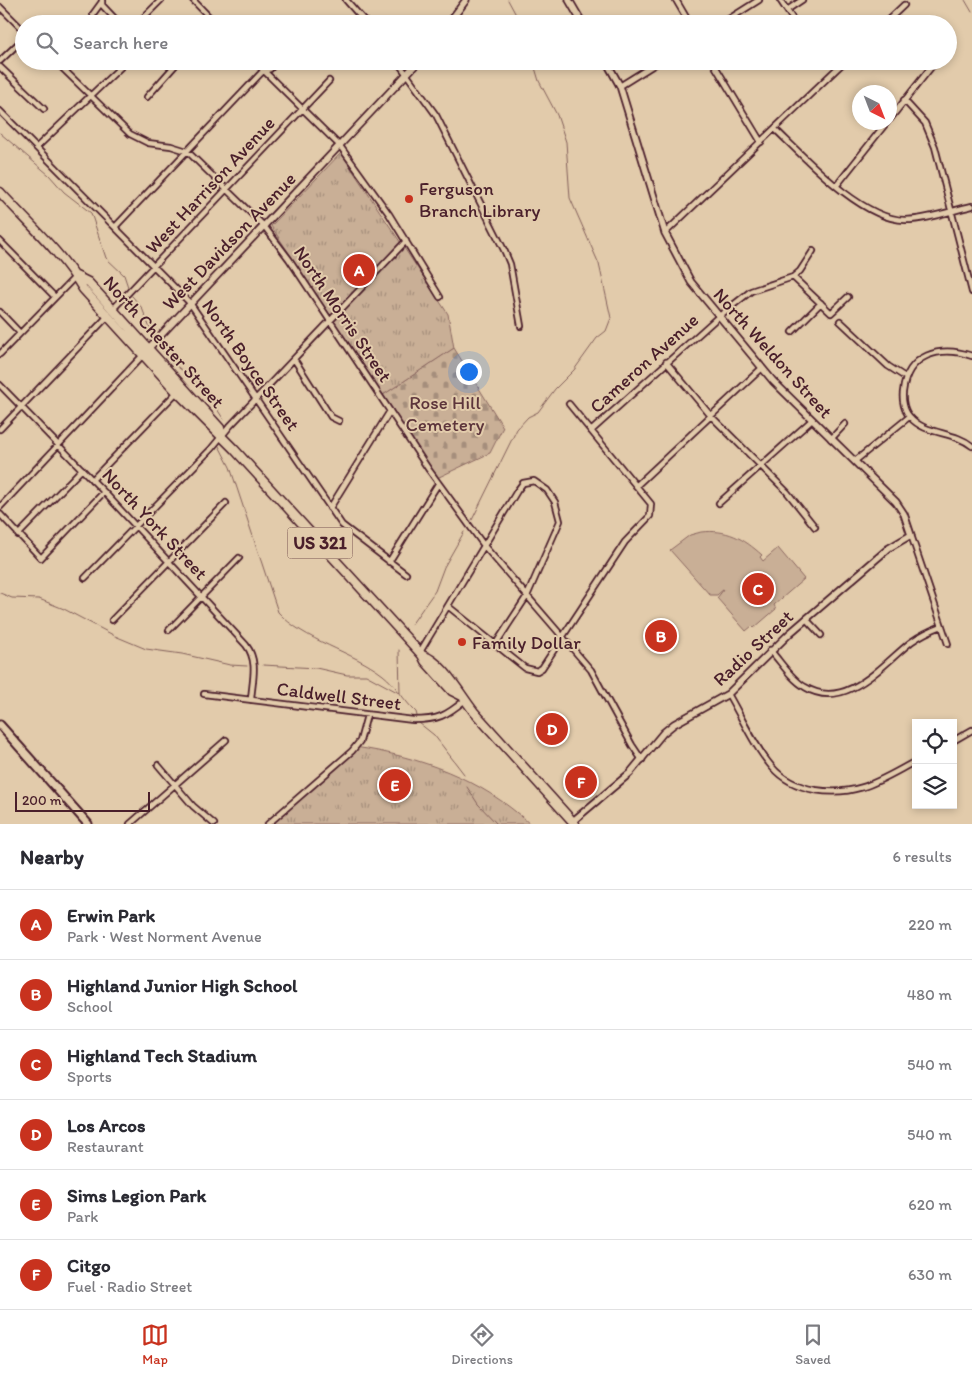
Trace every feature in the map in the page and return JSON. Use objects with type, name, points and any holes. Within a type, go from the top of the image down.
[{"type":"main road","name":"North Chester Street","points":[[0,192],[76,276],[88,282],[110,313],[220,428],[221,435]]},
{"type":"main road","name":"North Chester Street","points":[[146,351],[177,392],[214,431],[221,435],[421,654],[424,661],[452,691],[463,698],[576,823]]},
{"type":"main road","points":[[0,726],[88,824]]},
{"type":"street","points":[[146,15],[161,0]]},
{"type":"street","points":[[193,0],[207,15]]},
{"type":"street","points":[[346,0],[359,15]]},
{"type":"street","points":[[455,15],[466,0]]},
{"type":"street","points":[[569,0],[578,15]]},
{"type":"street","points":[[676,0],[685,15]]},
{"type":"street","points":[[735,15],[759,0]]},
{"type":"street","points":[[780,0],[790,15]]},
{"type":"street","points":[[787,10],[802,0]]},
{"type":"street","points":[[93,15],[102,1]]},
{"type":"street","points":[[102,1],[102,5],[111,15]]},
{"type":"street","points":[[893,15],[904,5]]},
{"type":"street","points":[[0,7],[15,22]]},
{"type":"street","points":[[0,61],[15,47]]},
{"type":"street","points":[[0,66],[44,109]]},
{"type":"street","name":"North Morris Street","points":[[65,70],[136,138],[148,143],[171,146],[187,151],[264,226],[289,259],[438,484],[485,548],[563,636],[597,679],[642,760]]},
{"type":"street","points":[[37,147],[118,70]]},
{"type":"street","points":[[147,97],[171,70]]},
{"type":"street","points":[[115,227],[267,70]]},
{"type":"street","points":[[404,70],[442,125],[506,252],[510,264],[521,326]]},
{"type":"street","name":"West Davidson Avenue","points":[[0,507],[190,303],[412,70]]},
{"type":"street","name":"North Weldon Street","points":[[611,70],[620,86],[666,233],[691,282],[762,368],[896,502],[904,514],[948,644]]},
{"type":"street","points":[[620,86],[646,70]]},
{"type":"street","points":[[717,70],[761,142]]},
{"type":"street","points":[[666,233],[836,70]]},
{"type":"street","points":[[897,110],[929,70]]},
{"type":"street","points":[[264,71],[340,146],[406,241],[440,297]]},
{"type":"street","name":"West Harrison Avenue","points":[[0,429],[329,80]]},
{"type":"street","points":[[904,100],[928,129],[952,210],[972,292]]},
{"type":"street","name":"North Boyce Street","points":[[0,112],[37,147],[190,303],[347,530],[406,574]]},
{"type":"street","points":[[775,129],[837,185],[870,210],[890,218],[919,219],[972,206]]},
{"type":"street","points":[[837,185],[881,130]]},
{"type":"street","points":[[86,578],[211,449],[221,435],[406,241]]},
{"type":"street","points":[[0,242],[54,296]]},
{"type":"street","points":[[813,251],[800,271],[793,277],[831,313],[848,297]]},
{"type":"street","points":[[0,354],[54,296],[76,276]]},
{"type":"street","name":"Cameron Avenue","points":[[591,431],[718,316],[751,291],[793,277]]},
{"type":"street","points":[[792,332],[820,303]]},
{"type":"street","points":[[0,312],[20,332]]},
{"type":"street","points":[[840,321],[888,366],[905,377]]},
{"type":"street","points":[[972,356],[949,350],[933,353],[916,362],[905,377],[903,395],[904,406],[909,417],[925,427],[953,434],[972,446]]},
{"type":"street","points":[[294,359],[331,417],[339,421]]},
{"type":"street","points":[[666,362],[710,416],[787,492],[815,527]]},
{"type":"street","points":[[636,486],[762,368]]},
{"type":"street","name":"North York Street","points":[[1,387],[104,492],[250,650],[254,671],[251,700]]},
{"type":"street","points":[[92,480],[177,392]]},
{"type":"street","points":[[449,607],[525,668],[537,671],[542,668],[624,542],[650,516],[651,504],[569,404]]},
{"type":"street","points":[[330,508],[390,411]]},
{"type":"street","points":[[855,461],[909,417]]},
{"type":"street","points":[[720,503],[812,420]]},
{"type":"street","points":[[832,439],[846,424]]},
{"type":"street","points":[[18,535],[82,469]]},
{"type":"street","points":[[421,654],[517,491],[523,482],[534,480],[547,490],[560,516],[558,529],[527,596],[495,645]]},
{"type":"street","points":[[389,562],[438,484]]},
{"type":"street","points":[[0,514],[41,558],[104,492]]},
{"type":"street","points":[[112,620],[226,502]]},
{"type":"street","name":"Radio Street","points":[[576,823],[642,760],[663,733],[674,724],[728,694],[770,650],[889,548],[910,535]]},
{"type":"street","points":[[169,630],[239,558]]},
{"type":"street","points":[[806,619],[821,635]]},
{"type":"street","points":[[770,650],[806,688],[821,693],[834,693],[855,687],[911,643],[942,626]]},
{"type":"street","name":"Caldwell Street","points":[[204,694],[433,720],[444,716],[463,698]]},
{"type":"street","points":[[728,694],[772,767],[790,781],[802,787],[831,792],[852,791],[878,782],[912,763]]},
{"type":"street","points":[[268,824],[352,751],[360,741],[367,714]]},
{"type":"street","points":[[957,739],[972,730]]},
{"type":"street","points":[[130,824],[226,740]]},
{"type":"street","points":[[158,765],[193,806],[214,824]]},
{"type":"green space","points":[[341,153],[448,314],[454,348],[383,395],[271,226]]},
{"type":"green space","name":"Rose Hill Cemetery","points":[[454,348],[503,427],[490,453],[437,478],[383,395]]},
{"type":"green space","points":[[701,532],[727,533],[741,539],[762,555],[760,557],[763,561],[778,548],[804,579],[774,605],[776,609],[754,628],[752,626],[746,631],[717,598],[724,589],[717,595],[710,595],[670,550],[690,535]]},
{"type":"green space","points":[[355,747],[403,757],[448,772],[491,794],[530,824],[268,824]]},
{"type":"waterway","points":[[508,0],[516,15]]},
{"type":"waterway","points":[[965,0],[972,12]]},
{"type":"waterway","points":[[472,520],[517,429],[528,417],[538,412],[555,389],[574,370],[597,338],[606,331],[611,318],[599,264],[570,198],[566,142],[557,115],[539,81],[536,70]]},
{"type":"waterway","points":[[0,133],[49,175],[64,192],[91,213],[106,258],[124,275],[129,290]]},
{"type":"waterway","points":[[132,296],[142,308],[153,336]]},
{"type":"waterway","points":[[160,346],[171,362],[191,377],[210,398],[224,420]]},
{"type":"waterway","points":[[219,446],[230,467],[278,612],[301,631],[357,659],[383,675],[392,683],[416,712],[417,716]]},
{"type":"waterway","points":[[411,625],[435,591],[444,567],[464,532]]},
{"type":"waterway","points":[[0,593],[12,598],[39,599],[64,609],[115,636],[146,649],[182,654],[230,665],[247,666]]},
{"type":"waterway","points":[[399,650],[400,693]]},
{"type":"waterway","points":[[263,665],[316,668],[347,675],[366,675],[399,693]]},
{"type":"waterway","points":[[419,723],[434,735],[464,774]]},
{"type":"waterway","points":[[467,787],[478,804],[497,824]]},
{"type":"place","name":"Ferguson Branch Library","points":[[409,199]]},
{"type":"place","name":"Erwin Park","points":[[359,270]]},
{"type":"place","name":"Highland Tech Stadium","points":[[758,589]]},
{"type":"place","name":"Highland Junior High School","points":[[661,636]]},
{"type":"place","name":"Family Dollar","points":[[462,642]]},
{"type":"place","name":"Los Arcos","points":[[552,729]]},
{"type":"place","name":"Citgo","points":[[581,782]]},
{"type":"place","name":"Sims Legion Park","points":[[395,785]]}]
